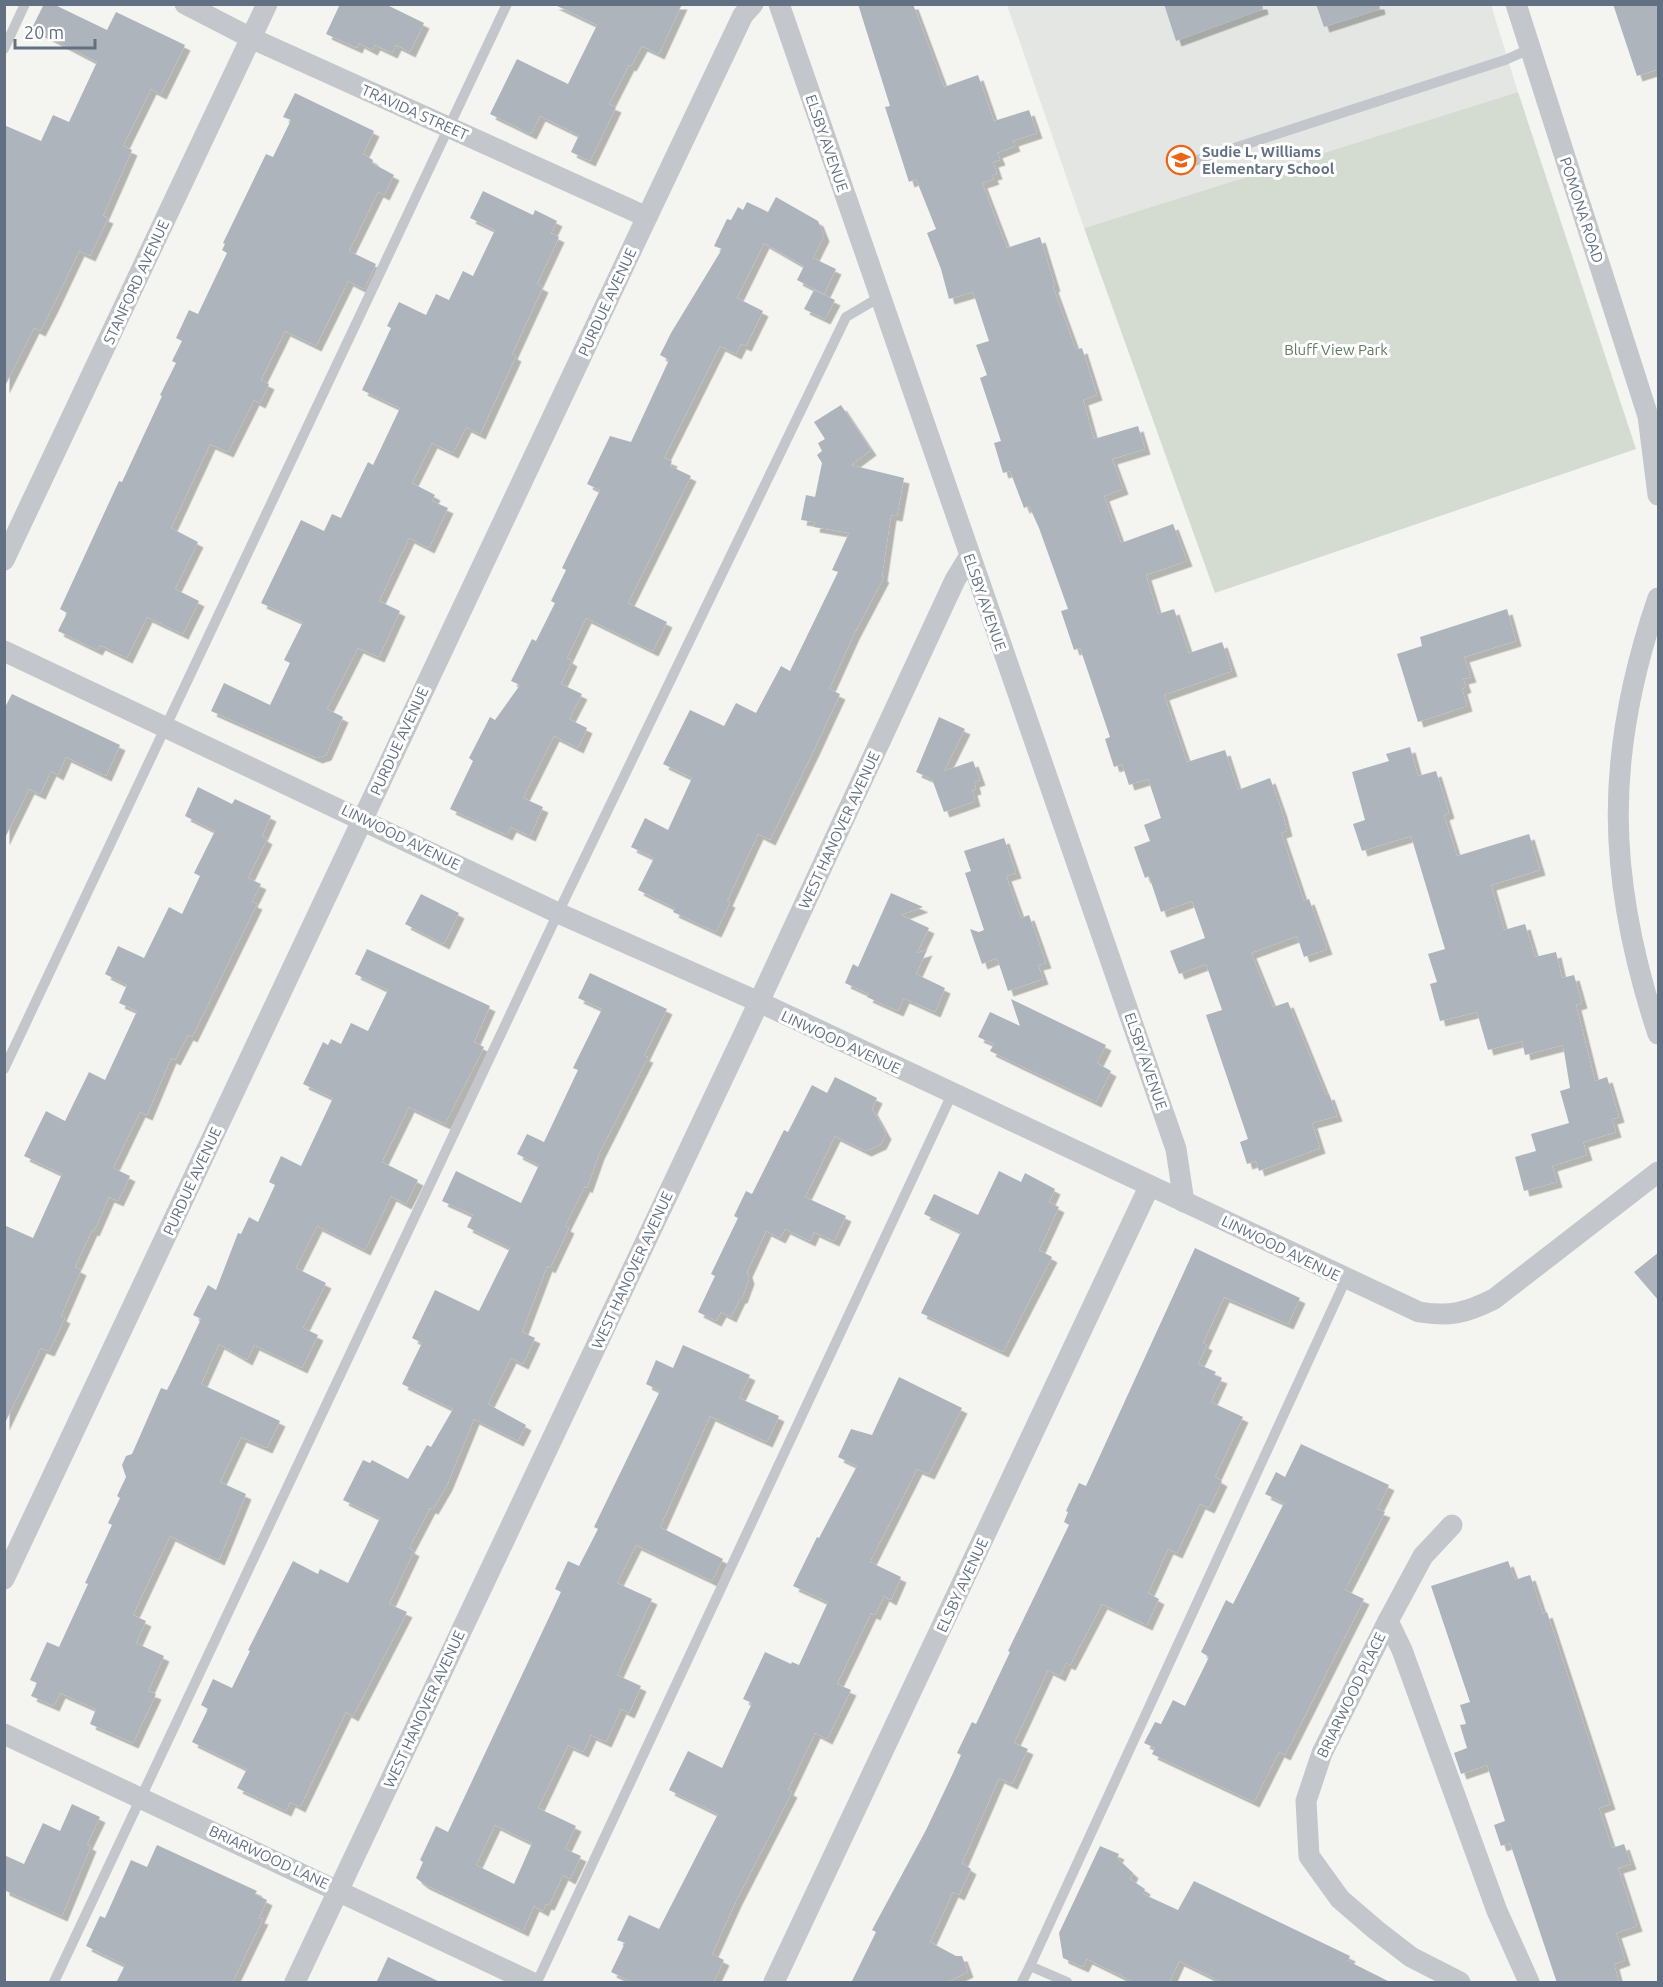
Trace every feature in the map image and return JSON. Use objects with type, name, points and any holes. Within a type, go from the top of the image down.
[{"type":"street","name":"TRAVIDA STREET","points":[[185,4],[251,38],[647,217]]},
{"type":"street","name":"STANFORD AVENUE","points":[[4,560],[267,4]]},
{"type":"street","name":"PURDUE AVENUE","points":[[4,1579],[743,15],[753,4]]},
{"type":"street","name":"ELSBY AVENUE","points":[[779,4],[1176,1149],[1184,1202]]},
{"type":"street","name":"POMONA ROAD","points":[[1516,4],[1654,422],[1659,495]]},
{"type":"street","name":"WEST HANOVER AVENUE","points":[[295,1983],[759,1002],[955,580],[969,557]]},
{"type":"street","points":[[1659,598],[1628,708],[1620,756],[1617,816],[1621,878],[1632,942],[1659,1034]]},
{"type":"street","name":"LINWOOD AVENUE","points":[[4,651],[558,913],[759,1002],[1419,1312],[1443,1316],[1470,1311],[1494,1299],[1659,1172]]},
{"type":"street","name":"ELSBY AVENUE","points":[[774,1983],[1149,1187]]},
{"type":"street","name":"BRIARWOOD PLACE","points":[[1452,1525],[1423,1556],[1388,1621],[1322,1753],[1306,1801],[1309,1856],[1340,1899],[1411,1958],[1460,1983]]},
{"type":"street","name":"BRIARWOOD PLACE","points":[[1388,1621],[1402,1650],[1497,1911],[1529,1983]]},
{"type":"street","name":"BRIARWOOD LANE","points":[[4,1734],[143,1797],[531,1983]]},
{"type":"lane","points":[[4,49],[25,4]]},
{"type":"lane","points":[[4,1069],[507,4]]},
{"type":"lane","points":[[1188,163],[1494,64],[1530,49]]},
{"type":"lane","points":[[54,1983],[558,913],[846,317],[880,297]]},
{"type":"lane","points":[[537,1983],[952,1094]]},
{"type":"lane","points":[[1022,1983],[1346,1279]]},
{"type":"lane","points":[[1030,1966],[1067,1983]]},
{"type":"shaded area","name":"Sudie L, Williams Elementary School","points":[[1007,5],[1491,5],[1518,92],[1084,228]]},
{"type":"green space","name":"Bluff View Park","points":[[1518,92],[1636,449],[1215,593],[1084,228]]},
{"type":"building","points":[[44,4],[53,4],[107,30],[116,12],[185,45],[161,94],[151,89],[123,146],[132,150],[103,216],[108,218],[90,256],[79,251],[40,331],[34,328],[4,388],[4,125],[41,141],[53,115],[69,122],[97,62],[32,28]]},
{"type":"building","points":[[340,4],[385,4],[424,23],[410,52],[396,45],[392,53],[375,45],[372,50],[359,43],[357,48],[326,34]]},
{"type":"building","points":[[553,4],[682,4],[659,54],[642,46],[631,66],[629,65],[609,104],[616,107],[590,161],[571,152],[579,135],[540,116],[531,134],[490,114],[517,59],[568,84],[597,25]]},
{"type":"building","points":[[858,4],[913,4],[944,87],[978,75],[994,121],[1029,110],[1037,133],[1013,141],[1015,146],[997,153],[1000,160],[993,162],[997,174],[992,175],[994,179],[982,183],[1007,248],[1040,237],[1055,286],[1053,287],[1076,350],[1082,348],[1097,395],[1083,400],[1094,439],[1138,426],[1145,449],[1112,459],[1123,489],[1104,496],[1121,543],[1173,524],[1187,561],[1146,575],[1158,614],[1174,609],[1189,653],[1222,642],[1232,671],[1164,695],[1187,762],[1225,750],[1238,790],[1270,778],[1282,812],[1287,831],[1281,833],[1304,901],[1309,899],[1327,949],[1304,957],[1297,936],[1251,953],[1273,1007],[1288,1002],[1326,1095],[1329,1094],[1337,1116],[1312,1123],[1320,1148],[1259,1171],[1256,1161],[1247,1164],[1240,1142],[1248,1139],[1206,1015],[1222,1010],[1206,964],[1179,974],[1170,951],[1205,938],[1192,901],[1161,912],[1149,876],[1145,878],[1134,847],[1150,841],[1144,825],[1161,818],[1148,779],[1129,785],[1122,764],[1114,767],[1105,739],[1110,737],[1080,648],[1074,650],[1061,611],[1068,609],[1039,528],[1029,506],[1024,508],[1010,471],[1003,473],[994,443],[1001,441],[980,378],[987,375],[976,345],[989,341],[973,292],[949,299],[941,269],[927,233],[936,229],[916,179],[909,182],[885,107],[890,106]]},
{"type":"building","points":[[1164,4],[1262,4],[1263,9],[1176,41]]},
{"type":"building","points":[[1316,4],[1379,4],[1380,9],[1324,27]]},
{"type":"building","points":[[1613,4],[1659,4],[1659,69],[1637,76]]},
{"type":"building","points":[[295,93],[374,131],[363,154],[373,160],[372,163],[394,175],[384,195],[378,192],[349,251],[376,264],[364,289],[348,281],[316,346],[285,331],[261,380],[269,384],[260,403],[254,400],[228,452],[210,444],[171,528],[198,542],[175,589],[199,601],[183,634],[147,617],[127,658],[100,645],[97,650],[58,631],[67,613],[60,609],[119,481],[122,482],[162,396],[160,395],[176,363],[172,361],[182,341],[176,338],[189,310],[198,314],[227,253],[222,250],[225,244],[223,243],[266,154],[273,157],[291,120],[283,117]]},
{"type":"building","points":[[483,191],[533,215],[535,210],[557,221],[551,233],[559,237],[537,284],[543,287],[512,354],[516,356],[480,434],[466,427],[453,453],[432,443],[412,483],[435,495],[432,501],[448,508],[429,548],[409,538],[379,601],[400,611],[379,657],[358,648],[327,709],[343,717],[326,755],[317,758],[211,711],[224,683],[270,705],[290,663],[284,660],[303,622],[261,603],[301,520],[324,531],[332,514],[341,518],[368,462],[373,465],[400,408],[362,390],[391,328],[387,326],[399,302],[426,315],[436,294],[449,300],[463,271],[473,276],[495,230],[470,218]]},
{"type":"building","points":[[776,197],[818,221],[824,236],[813,258],[836,269],[824,294],[797,280],[804,266],[764,243],[737,298],[763,311],[746,346],[741,344],[736,354],[720,346],[664,458],[672,461],[670,466],[691,476],[628,603],[667,622],[653,651],[586,618],[567,658],[572,661],[561,684],[582,694],[569,719],[587,728],[578,748],[554,736],[523,798],[543,807],[530,836],[511,827],[507,835],[450,809],[473,761],[469,758],[490,717],[495,720],[520,685],[511,681],[532,639],[536,641],[555,603],[551,601],[566,570],[562,568],[600,490],[587,484],[610,436],[631,442],[669,360],[660,355],[722,249],[714,246],[727,219],[731,220],[738,207],[743,210],[747,202],[768,212]]},
{"type":"building","points":[[814,290],[835,300],[825,319],[804,309]]},
{"type":"building","points":[[841,405],[871,450],[851,465],[904,478],[897,516],[891,515],[882,576],[884,577],[854,634],[829,689],[840,694],[813,752],[770,840],[758,834],[727,901],[730,902],[716,932],[673,912],[675,908],[638,890],[654,858],[631,847],[645,818],[668,830],[692,778],[663,764],[690,710],[724,726],[736,703],[756,713],[781,666],[790,671],[838,572],[832,570],[849,533],[814,527],[815,522],[801,520],[806,495],[815,497],[822,463],[817,455],[822,451],[818,443],[825,439],[814,422]]},
{"type":"building","points":[[1507,609],[1516,641],[1464,657],[1471,677],[1463,679],[1466,687],[1462,689],[1467,706],[1418,722],[1397,654],[1422,646],[1420,637]]},
{"type":"building","points":[[12,694],[120,745],[106,776],[66,757],[58,775],[51,771],[40,794],[29,789],[4,840],[4,709]]},
{"type":"building","points":[[939,717],[965,729],[944,771],[973,761],[980,780],[974,782],[976,789],[972,790],[975,801],[944,812],[932,779],[916,772]]},
{"type":"building","points":[[1410,747],[1418,776],[1436,771],[1449,813],[1444,815],[1457,856],[1529,834],[1540,870],[1491,885],[1504,930],[1525,924],[1535,957],[1556,952],[1562,978],[1574,975],[1582,1003],[1576,1005],[1595,1081],[1607,1077],[1619,1117],[1612,1119],[1616,1132],[1583,1142],[1587,1155],[1552,1166],[1557,1182],[1524,1191],[1515,1157],[1536,1151],[1531,1134],[1569,1123],[1560,1091],[1570,1088],[1563,1045],[1525,1055],[1522,1041],[1488,1050],[1477,1012],[1440,1021],[1430,984],[1437,982],[1428,954],[1445,949],[1411,836],[1362,851],[1353,824],[1365,820],[1352,772],[1389,761],[1386,754]]},
{"type":"building","points":[[198,787],[232,804],[235,799],[271,816],[262,836],[267,839],[248,878],[261,884],[252,902],[257,904],[192,1037],[188,1035],[175,1060],[171,1058],[147,1115],[140,1112],[113,1168],[130,1176],[118,1201],[109,1197],[94,1231],[92,1230],[75,1267],[81,1270],[61,1316],[65,1318],[49,1351],[41,1348],[4,1425],[4,1225],[33,1238],[62,1174],[24,1156],[46,1111],[65,1121],[89,1072],[105,1080],[137,1011],[119,1003],[127,985],[105,974],[118,946],[144,958],[169,907],[182,914],[200,876],[194,873],[215,831],[185,816]]},
{"type":"building","points":[[1004,838],[1016,873],[1006,876],[1021,918],[1029,915],[1046,963],[1038,965],[1043,979],[1008,991],[997,958],[982,964],[970,929],[979,932],[984,930],[965,873],[971,871],[964,851]]},
{"type":"building","points":[[891,893],[923,907],[901,915],[929,928],[917,953],[927,950],[916,974],[945,988],[935,1012],[904,998],[898,1011],[867,997],[869,994],[845,983],[853,964],[858,967]]},
{"type":"building","points":[[421,894],[459,913],[444,944],[405,924]]},
{"type":"building","points":[[367,949],[490,1006],[474,1042],[484,1047],[445,1124],[409,1107],[382,1162],[418,1180],[406,1204],[391,1196],[365,1250],[317,1226],[296,1268],[326,1283],[303,1328],[318,1335],[302,1368],[254,1345],[247,1360],[219,1344],[201,1384],[280,1421],[267,1448],[241,1437],[220,1482],[246,1494],[219,1560],[170,1536],[133,1615],[146,1621],[136,1643],[164,1656],[148,1691],[156,1694],[133,1743],[90,1724],[96,1709],[60,1693],[54,1706],[31,1696],[37,1683],[30,1680],[47,1642],[59,1647],[88,1584],[85,1583],[112,1525],[108,1523],[120,1498],[117,1496],[126,1477],[122,1465],[126,1456],[132,1454],[161,1388],[167,1390],[176,1372],[201,1319],[193,1315],[208,1285],[216,1290],[238,1233],[241,1234],[249,1217],[258,1222],[275,1185],[269,1182],[281,1156],[301,1166],[333,1098],[303,1084],[323,1042],[328,1045],[331,1039],[341,1044],[351,1023],[368,1031],[388,990],[355,974]]},
{"type":"building","points":[[590,973],[667,1009],[644,1056],[648,1057],[599,1154],[587,1188],[585,1186],[565,1226],[569,1228],[550,1268],[547,1266],[522,1332],[535,1338],[523,1364],[511,1358],[488,1404],[526,1425],[518,1441],[474,1419],[447,1485],[433,1509],[430,1508],[409,1548],[414,1551],[389,1604],[407,1612],[353,1716],[346,1712],[300,1807],[290,1802],[286,1811],[237,1788],[247,1769],[192,1742],[208,1709],[201,1705],[213,1679],[232,1688],[250,1651],[248,1650],[293,1561],[318,1574],[320,1569],[348,1583],[380,1518],[343,1500],[363,1460],[370,1463],[372,1460],[408,1479],[427,1445],[431,1447],[453,1409],[402,1384],[422,1343],[412,1338],[435,1290],[479,1311],[510,1248],[467,1227],[473,1215],[442,1201],[456,1171],[521,1203],[539,1165],[517,1154],[527,1134],[544,1142],[578,1070],[573,1068],[602,1009],[578,998]]},
{"type":"building","points":[[1011,999],[1106,1045],[1097,1063],[1111,1071],[1096,1102],[990,1051],[994,1044],[978,1037],[990,1012],[1020,1026]]},
{"type":"building","points":[[835,1077],[877,1098],[872,1109],[886,1134],[881,1144],[866,1151],[835,1136],[805,1197],[846,1216],[834,1241],[814,1232],[810,1241],[785,1229],[780,1238],[766,1231],[747,1272],[749,1279],[742,1298],[731,1317],[721,1312],[716,1321],[698,1312],[715,1276],[711,1274],[738,1218],[734,1216],[746,1191],[752,1194],[784,1130],[788,1132],[812,1085],[827,1093]]},
{"type":"building","points":[[999,1171],[1021,1182],[1025,1173],[1055,1189],[1049,1202],[1059,1207],[1039,1250],[1052,1257],[1003,1352],[921,1313],[961,1232],[924,1214],[934,1194],[978,1215]]},
{"type":"building","points":[[1195,1248],[1300,1298],[1288,1324],[1224,1297],[1203,1343],[1207,1345],[1198,1364],[1216,1372],[1214,1375],[1222,1378],[1211,1402],[1243,1417],[1215,1477],[1222,1481],[1209,1508],[1200,1504],[1177,1553],[1168,1549],[1148,1593],[1159,1599],[1147,1625],[1102,1604],[1070,1665],[1066,1663],[1060,1676],[1048,1670],[1014,1743],[1028,1749],[1012,1784],[999,1778],[962,1863],[971,1869],[959,1895],[953,1892],[930,1942],[956,1956],[962,1956],[968,1972],[945,1983],[851,1983],[876,1932],[872,1930],[926,1830],[961,1755],[957,1753],[972,1722],[976,1724],[1010,1652],[1008,1651],[1069,1525],[1064,1522],[1068,1512],[1066,1511],[1079,1483],[1086,1486]]},
{"type":"building","points":[[1659,1252],[1659,1301],[1634,1272]]},
{"type":"building","points":[[683,1345],[750,1375],[739,1398],[779,1416],[767,1442],[710,1416],[660,1527],[723,1559],[712,1581],[636,1545],[617,1583],[652,1599],[617,1675],[641,1686],[629,1713],[621,1709],[606,1742],[591,1735],[583,1752],[568,1745],[538,1808],[576,1826],[565,1849],[581,1856],[570,1879],[563,1875],[549,1905],[546,1904],[543,1911],[534,1906],[523,1931],[424,1884],[416,1878],[423,1862],[420,1860],[436,1826],[448,1832],[561,1592],[555,1589],[568,1561],[579,1566],[598,1529],[594,1527],[660,1391],[646,1384],[656,1360],[673,1368]],"holes":[[[495,1825],[532,1843],[514,1884],[476,1865]]]},
{"type":"building","points":[[899,1377],[962,1408],[929,1474],[917,1469],[870,1562],[901,1577],[891,1600],[884,1596],[875,1615],[871,1613],[837,1684],[851,1690],[827,1739],[815,1733],[788,1790],[792,1792],[736,1901],[712,1954],[724,1960],[713,1983],[634,1983],[611,1972],[625,1943],[617,1940],[629,1915],[659,1929],[718,1814],[669,1790],[688,1751],[722,1768],[752,1703],[743,1699],[765,1652],[791,1664],[792,1662],[799,1665],[828,1602],[793,1586],[817,1537],[819,1538],[857,1466],[838,1457],[851,1429],[872,1435]]},
{"type":"building","points":[[1301,1444],[1389,1485],[1377,1509],[1385,1512],[1345,1590],[1364,1599],[1285,1755],[1279,1752],[1254,1802],[1152,1754],[1155,1748],[1144,1743],[1155,1722],[1161,1724],[1173,1700],[1185,1706],[1209,1657],[1201,1652],[1226,1600],[1233,1604],[1284,1503],[1265,1494],[1276,1472],[1285,1477]]},
{"type":"building","points":[[1508,1561],[1515,1580],[1530,1575],[1543,1614],[1547,1612],[1610,1804],[1599,1808],[1612,1848],[1624,1844],[1631,1864],[1618,1868],[1637,1926],[1616,1933],[1625,1960],[1614,1964],[1619,1983],[1557,1983],[1510,1843],[1501,1846],[1494,1825],[1505,1821],[1487,1765],[1461,1774],[1454,1753],[1467,1748],[1460,1725],[1466,1724],[1460,1705],[1470,1702],[1431,1586]]},
{"type":"building","points":[[72,1804],[100,1817],[87,1844],[91,1846],[62,1916],[4,1890],[4,1855],[24,1864],[43,1823],[60,1831]]},
{"type":"building","points":[[157,1845],[257,1891],[255,1894],[267,1900],[259,1918],[263,1919],[232,1983],[116,1983],[125,1965],[86,1946],[100,1916],[105,1918],[131,1860],[147,1867]]},
{"type":"building","points":[[1100,1846],[1119,1854],[1117,1858],[1133,1873],[1130,1879],[1145,1889],[1143,1894],[1178,1910],[1194,1881],[1350,1956],[1348,1961],[1392,1983],[1224,1983],[1179,1961],[1169,1983],[1136,1983],[1087,1959],[1083,1967],[1063,1958],[1059,1933]]},
{"type":"building","points":[[388,1957],[442,1983],[376,1983]]},
{"type":"place","name":"Sudie L, Williams Elementary School","points":[[1181,160]]}]
